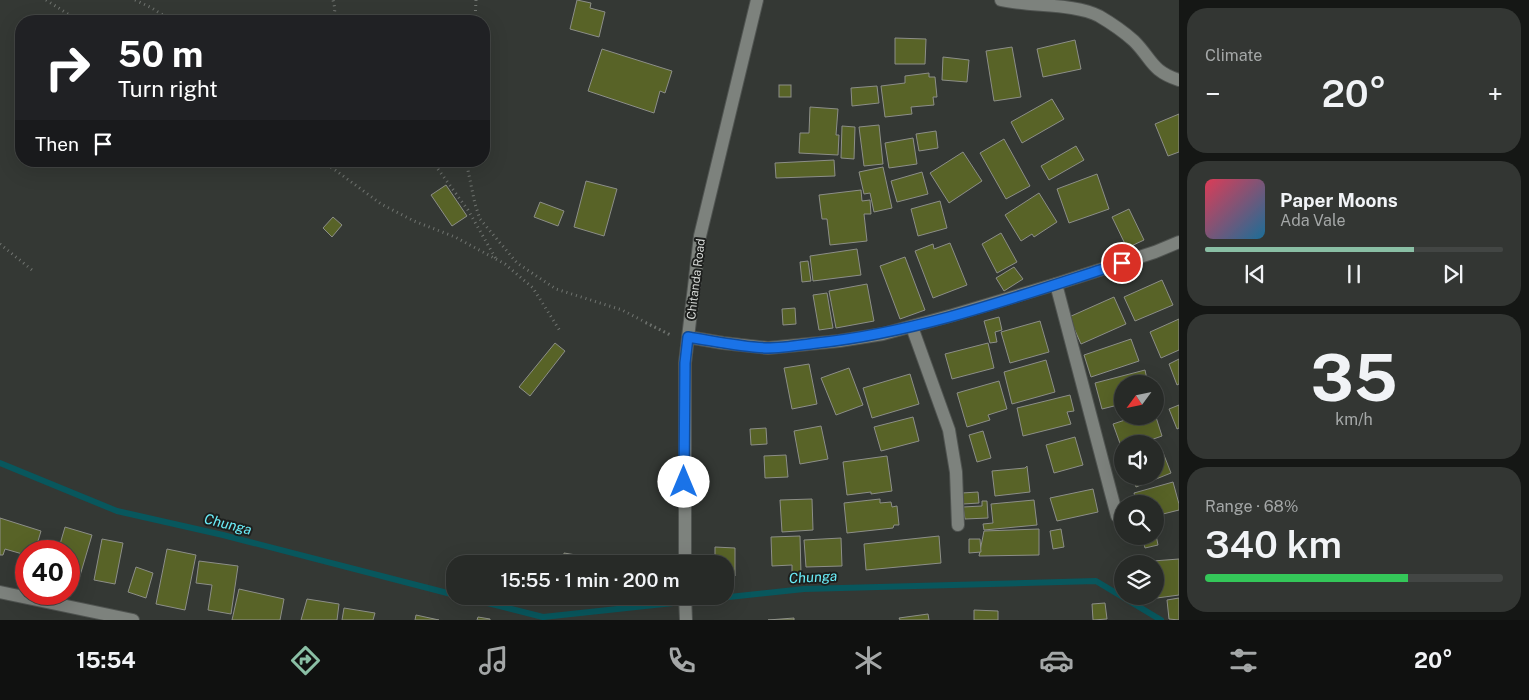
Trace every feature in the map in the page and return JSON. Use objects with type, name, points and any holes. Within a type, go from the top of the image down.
[{"type":"street","name":"Chitanda Road","points":[[685,555],[685,363],[700,236],[757,0]]},
{"type":"street","points":[[1001,0],[1016,4],[1064,8],[1098,16],[1118,28],[1135,42],[1158,70],[1168,77],[1179,80]]},
{"type":"street","points":[[688,340],[768,348],[839,341],[883,334],[1056,284],[1155,252],[1179,242]]},
{"type":"street","points":[[1056,284],[1114,505]]},
{"type":"street","points":[[912,327],[949,430],[956,472],[958,525]]},
{"type":"street","points":[[0,592],[133,620]]},
{"type":"street","points":[[685,605],[686,620]]},
{"type":"path","points":[[46,0],[70,15]]},
{"type":"path","points":[[135,0],[163,15]]},
{"type":"path","points":[[333,0],[334,15]]},
{"type":"path","points":[[475,15],[476,0]]},
{"type":"path","points":[[331,167],[381,204],[414,221],[455,237],[505,264],[533,288],[560,331]]},
{"type":"path","points":[[436,167],[468,210],[496,259]]},
{"type":"path","points":[[467,167],[480,218],[517,263],[556,290],[622,310],[680,341],[688,340]]},
{"type":"path","points":[[0,244],[32,270]]},
{"type":"building","points":[[577,0],[591,3],[590,8],[605,12],[599,37],[570,29]]},
{"type":"building","points":[[895,38],[926,39],[925,64],[895,64]]},
{"type":"building","points":[[1075,40],[1081,69],[1043,77],[1037,49]]},
{"type":"building","points":[[1012,47],[1021,97],[994,101],[986,51]]},
{"type":"building","points":[[602,49],[672,71],[665,93],[660,91],[654,113],[588,91]]},
{"type":"building","points":[[943,57],[969,60],[967,82],[942,80]]},
{"type":"building","points":[[929,73],[929,77],[935,77],[937,97],[933,97],[934,105],[911,107],[912,114],[885,117],[881,86],[905,83],[905,76]]},
{"type":"building","points":[[779,85],[791,85],[791,97],[779,97]]},
{"type":"building","points":[[877,86],[879,103],[852,106],[851,88]]},
{"type":"building","points":[[1052,99],[1064,119],[1022,143],[1011,122]]},
{"type":"building","points":[[810,107],[838,109],[836,135],[839,135],[838,155],[799,153],[800,133],[809,133]]},
{"type":"building","points":[[1179,114],[1179,152],[1168,156],[1155,124]]},
{"type":"building","points":[[879,125],[883,164],[864,166],[859,127]]},
{"type":"building","points":[[842,126],[855,127],[854,159],[841,158]]},
{"type":"building","points":[[936,131],[938,148],[919,151],[916,134]]},
{"type":"building","points":[[913,138],[917,164],[889,168],[885,143]]},
{"type":"building","points":[[1004,139],[1030,186],[1006,199],[980,153]]},
{"type":"building","points":[[1076,146],[1084,160],[1049,180],[1041,166]]},
{"type":"building","points":[[963,152],[982,181],[949,203],[930,173]]},
{"type":"building","points":[[834,160],[835,176],[776,178],[775,163]]},
{"type":"building","points":[[883,167],[892,208],[874,212],[870,193],[864,194],[859,172]]},
{"type":"building","points":[[922,172],[928,194],[897,202],[891,181]]},
{"type":"building","points":[[1097,174],[1109,209],[1069,223],[1057,189]]},
{"type":"building","points":[[586,181],[617,189],[604,236],[574,227]]},
{"type":"building","points":[[446,185],[467,216],[452,226],[431,195]]},
{"type":"building","points":[[861,190],[862,201],[870,200],[871,214],[864,214],[867,241],[830,245],[827,219],[822,219],[819,195]]},
{"type":"building","points":[[1039,193],[1057,222],[1034,237],[1032,234],[1021,241],[1005,215]]},
{"type":"building","points":[[940,201],[947,228],[918,236],[911,209]]},
{"type":"building","points":[[540,202],[564,211],[558,226],[534,217]]},
{"type":"building","points":[[1129,209],[1144,240],[1127,248],[1112,217]]},
{"type":"building","points":[[333,217],[342,225],[332,237],[323,228]]},
{"type":"building","points":[[1001,233],[1017,262],[997,273],[982,244]]},
{"type":"building","points":[[950,243],[967,285],[933,298],[915,251],[933,244],[934,249]]},
{"type":"building","points":[[857,249],[861,275],[813,281],[810,256]]},
{"type":"building","points":[[905,257],[925,310],[900,319],[880,266]]},
{"type":"building","points":[[808,261],[811,281],[802,282],[800,262]]},
{"type":"building","points":[[1014,267],[1023,279],[1004,291],[996,278]]},
{"type":"building","points":[[1162,280],[1173,305],[1135,321],[1124,297]]},
{"type":"building","points":[[867,284],[874,321],[836,328],[829,291]]},
{"type":"building","points":[[827,293],[833,328],[819,330],[813,295]]},
{"type":"building","points":[[1114,297],[1126,324],[1081,344],[1069,317]]},
{"type":"building","points":[[795,308],[796,324],[783,325],[782,309]]},
{"type":"building","points":[[999,317],[1002,330],[995,332],[997,342],[990,343],[984,321]]},
{"type":"building","points":[[1179,319],[1179,350],[1161,358],[1150,332]]},
{"type":"building","points":[[1040,321],[1049,352],[1010,363],[1001,332]]},
{"type":"building","points":[[1131,339],[1139,361],[1091,377],[1084,355]]},
{"type":"building","points":[[555,343],[565,351],[530,396],[519,387]]},
{"type":"building","points":[[988,343],[994,368],[952,379],[945,354]]},
{"type":"building","points":[[1179,359],[1179,384],[1177,385],[1169,364]]},
{"type":"building","points":[[1046,360],[1055,392],[1012,404],[1004,372]]},
{"type":"building","points":[[809,364],[817,404],[792,409],[784,368]]},
{"type":"building","points":[[849,368],[863,405],[836,415],[821,378]]},
{"type":"building","points":[[1145,370],[1146,375],[1126,375]]},
{"type":"building","points":[[910,374],[919,404],[872,418],[863,388]]},
{"type":"building","points":[[1114,378],[1114,406],[1102,409],[1095,383]]},
{"type":"building","points":[[999,381],[1007,409],[988,415],[990,420],[967,427],[957,393]]},
{"type":"building","points":[[1070,395],[1074,411],[1067,412],[1071,424],[1023,436],[1017,408]]},
{"type":"building","points":[[1179,405],[1179,428],[1177,429],[1169,409]]},
{"type":"building","points":[[913,417],[919,441],[881,451],[874,427]]},
{"type":"building","points":[[1113,424],[1158,425],[1162,435],[1117,435]]},
{"type":"building","points":[[821,426],[828,459],[800,464],[794,431]]},
{"type":"building","points":[[766,428],[767,444],[751,445],[750,429]]},
{"type":"building","points":[[983,431],[991,458],[977,462],[969,435]]},
{"type":"building","points":[[1075,437],[1083,465],[1054,473],[1046,445]]},
{"type":"building","points":[[786,455],[788,477],[765,478],[764,456]]},
{"type":"building","points":[[1164,455],[1171,473],[1164,476]]},
{"type":"building","points":[[887,456],[892,491],[847,495],[843,462]]},
{"type":"building","points":[[1027,466],[1030,492],[995,496],[992,471],[1025,468]]},
{"type":"building","points":[[1173,482],[1179,510],[1164,514],[1164,495],[1135,495],[1134,493]]},
{"type":"building","points":[[1093,489],[1098,512],[1057,521],[1050,498]]},
{"type":"building","points":[[978,492],[979,503],[963,504],[962,493]]},
{"type":"building","points":[[812,499],[813,530],[782,532],[780,500]]},
{"type":"building","points":[[880,499],[880,503],[891,502],[892,507],[897,506],[899,525],[894,525],[893,528],[847,533],[844,503]]},
{"type":"building","points":[[1034,500],[1037,525],[984,530],[983,524],[993,523],[991,504]]},
{"type":"building","points":[[982,501],[987,501],[988,518],[965,519],[963,507],[982,506]]},
{"type":"building","points":[[0,518],[41,531],[38,540],[15,540],[15,552],[5,549],[3,555],[0,555]]},
{"type":"building","points":[[65,527],[92,535],[80,576],[80,540],[61,540]]},
{"type":"building","points":[[1039,529],[1039,555],[979,556],[984,531]]},
{"type":"building","points":[[1061,529],[1064,547],[1053,549],[1050,531]]},
{"type":"building","points":[[800,536],[801,574],[792,574],[792,565],[772,566],[771,537]]},
{"type":"building","points":[[939,536],[941,563],[866,570],[864,544]]},
{"type":"building","points":[[841,538],[842,566],[806,567],[804,540]]},
{"type":"building","points":[[102,539],[123,543],[115,584],[94,580]]},
{"type":"building","points":[[969,539],[980,539],[981,552],[969,553]]},
{"type":"building","points":[[1144,545],[1158,545],[1145,548]]},
{"type":"building","points":[[715,547],[735,548],[735,576],[734,555],[715,555]]},
{"type":"building","points":[[167,549],[196,555],[185,610],[156,604]]},
{"type":"building","points":[[1179,559],[1179,595],[1164,597],[1164,560]]},
{"type":"building","points":[[199,561],[238,566],[231,614],[208,610],[212,585],[196,583]]},
{"type":"building","points":[[136,567],[153,573],[146,598],[128,592]]},
{"type":"building","points":[[239,589],[284,599],[280,620],[232,620]]},
{"type":"building","points":[[1179,598],[1179,620],[1169,619],[1167,600]]},
{"type":"building","points":[[307,599],[339,604],[337,620],[301,620]]},
{"type":"building","points":[[1105,603],[1107,619],[1093,620],[1092,604]]},
{"type":"building","points":[[344,608],[375,613],[373,620],[342,620]]},
{"type":"building","points":[[974,610],[998,611],[998,620],[974,620]]},
{"type":"building","points":[[928,614],[929,620],[900,620],[899,618]]},
{"type":"building","points":[[416,615],[439,620],[415,620]]},
{"type":"building","points":[[478,617],[490,619],[490,620],[477,620]]},
{"type":"building","points":[[794,618],[794,620],[768,620]]},
{"type":"waterway","name":"Chunga","points":[[0,463],[117,511],[223,535],[446,593]]},
{"type":"waterway","name":"Chunga","points":[[734,597],[804,589],[1096,581],[1161,620]]},
{"type":"waterway","name":"Chunga","points":[[496,605],[543,617],[655,605]]},
{"type":"route","points":[[684,482],[685,363],[688,337],[768,348],[839,341],[883,334],[954,315],[1122,263]]}]
